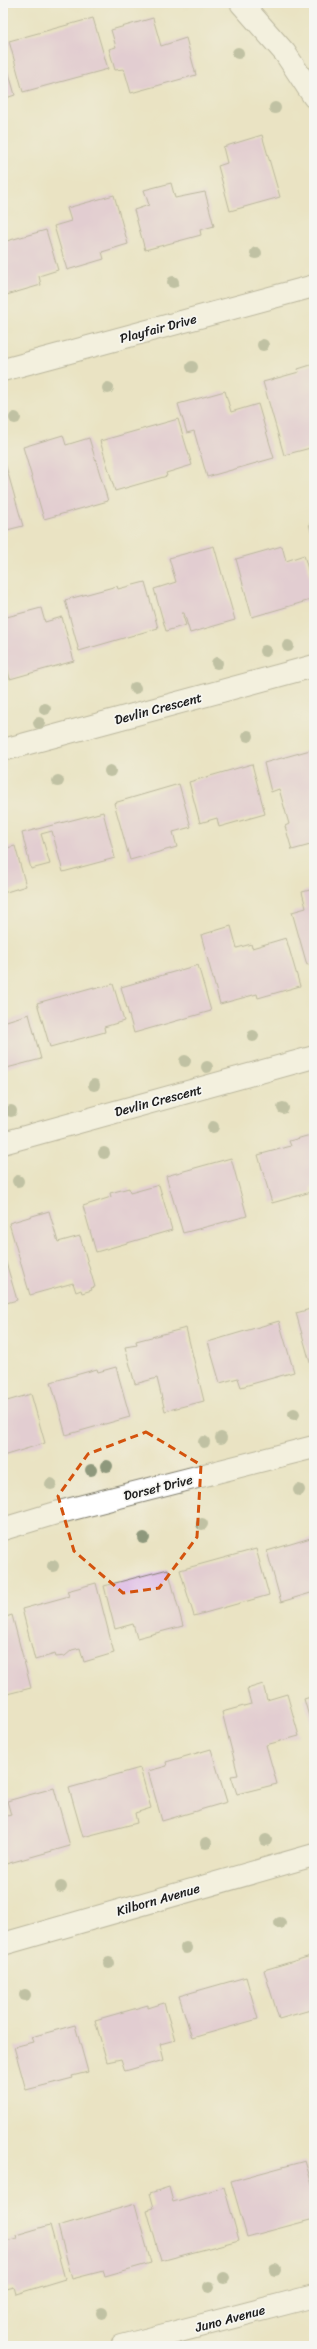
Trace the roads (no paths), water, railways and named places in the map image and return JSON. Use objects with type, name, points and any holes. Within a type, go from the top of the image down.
[{"type":"street","points":[[242,3],[285,53],[314,98]]},
{"type":"street","name":"Playfair Drive","points":[[3,370],[314,286]]},
{"type":"street","name":"Devlin Crescent","points":[[3,750],[314,666]]},
{"type":"street","name":"Devlin Crescent","points":[[3,1143],[314,1058]]},
{"type":"street","name":"Dorset Drive","points":[[3,1529],[56,1513],[314,1447]]},
{"type":"street","name":"Kilborn Avenue","points":[[3,1944],[314,1855]]},
{"type":"street","name":"Juno Avenue","points":[[122,2346],[314,2296]]}]
